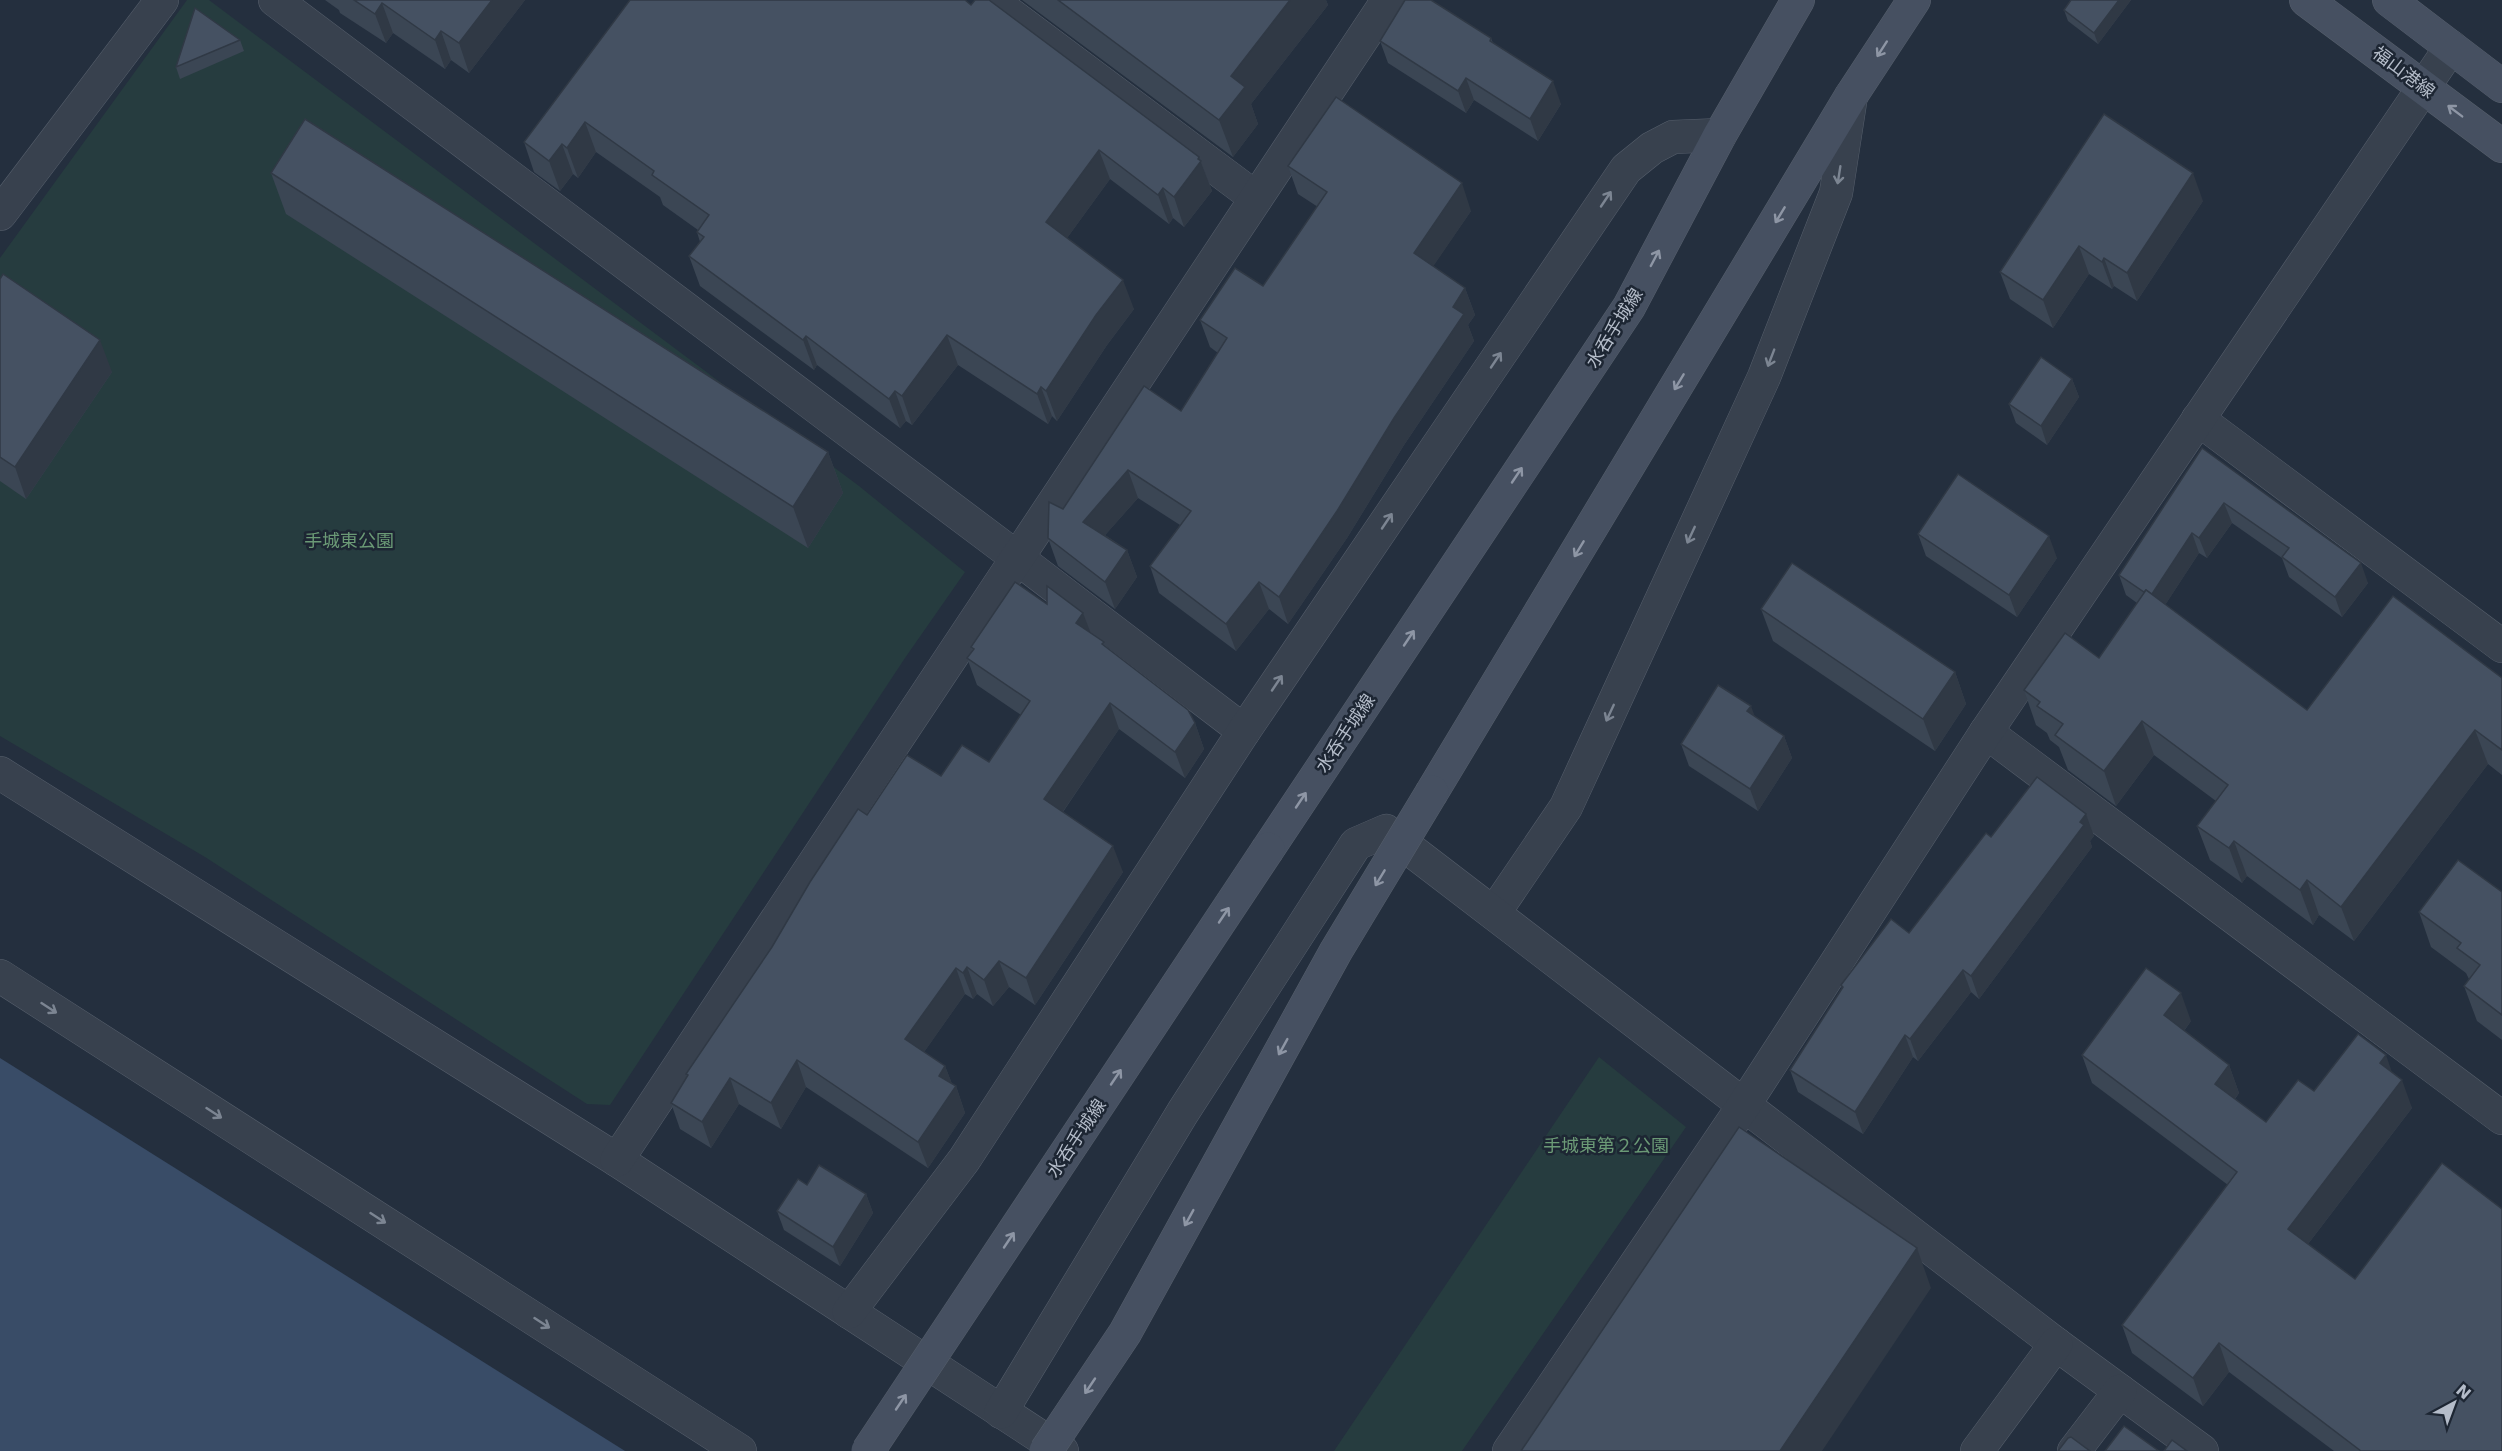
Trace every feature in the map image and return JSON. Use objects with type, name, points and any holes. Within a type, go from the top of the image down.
[{"type":"main road","name":"水呑手城線","points":[[868,1451],[1629,307],[1720,135],[1798,0]]},
{"type":"main road","points":[[1046,1451],[1125,1333],[1336,951],[1851,96],[1914,0]]},
{"type":"main road","name":"福山港線","points":[[2306,0],[2502,146]]},
{"type":"main road","points":[[2389,0],[2502,87]]},
{"type":"street","points":[[0,214],[162,0]]},
{"type":"street","points":[[275,0],[1244,731]]},
{"type":"street","points":[[991,0],[1256,198]]},
{"type":"street","points":[[617,1160],[1388,0]]},
{"type":"street","points":[[1509,1451],[1744,1105],[1986,732],[2451,48]]},
{"type":"street","points":[[1494,913],[1566,807],[1764,377],[1836,193],[1851,96]]},
{"type":"street","points":[[849,1312],[964,1160],[1244,731],[1626,169],[1652,148],[1673,137],[1720,135]]},
{"type":"street","points":[[2198,419],[2502,646]]},
{"type":"street","points":[[1986,732],[2502,1118]]},
{"type":"street","points":[[0,773],[617,1160],[1062,1451]]},
{"type":"street","points":[[1001,1412],[1183,1112],[1356,844],[1386,831],[2056,1344],[2202,1451]]},
{"type":"street","points":[[0,976],[740,1451]]},
{"type":"street","points":[[1977,1451],[2056,1344]]},
{"type":"street","points":[[2074,1451],[2120,1391]]},
{"type":"green space","name":"手城東公園","points":[[187,0],[209,0],[859,486],[965,572],[905,658],[610,1105],[587,1104],[205,857],[0,736],[0,258]]},
{"type":"green space","name":"手城東第２公園","points":[[1599,1057],[1686,1127],[1462,1451],[1334,1451]]},
{"type":"water","points":[[0,1058],[625,1451],[0,1451]]},
{"type":"building","points":[[354,0],[492,0],[459,43],[441,31],[435,40],[382,3],[375,14]]},
{"type":"building","points":[[630,0],[965,0],[971,5],[975,0],[989,0],[1199,157],[1201,161],[1174,197],[1163,188],[1158,195],[1099,150],[1046,222],[1123,280],[1096,315],[1046,391],[1041,387],[1037,394],[947,335],[902,396],[895,391],[889,399],[806,336],[803,340],[689,256],[704,237],[697,232],[709,215],[652,175],[654,171],[585,122],[567,148],[562,144],[549,161],[524,142]]},
{"type":"building","points":[[1058,0],[1290,0],[1231,76],[1245,87],[1219,120]]},
{"type":"building","points":[[1405,0],[1431,0],[1553,81],[1530,119],[1466,78],[1458,91],[1380,41]]},
{"type":"building","points":[[2071,0],[2119,0],[2094,33],[2064,10]]},
{"type":"building","points":[[195,8],[240,40],[176,67]]},
{"type":"building","points":[[1336,97],[1462,183],[1414,253],[1465,288],[1453,307],[1464,314],[1279,597],[1259,582],[1226,624],[1150,566],[1191,511],[1128,470],[1083,522],[1127,550],[1105,582],[1048,538],[1049,502],[1063,509],[1144,386],[1181,411],[1227,338],[1200,320],[1235,268],[1263,286],[1327,192],[1288,166]]},
{"type":"building","points":[[2104,114],[2193,173],[2127,273],[2104,258],[2102,262],[2079,246],[2043,300],[2000,272]]},
{"type":"building","points":[[305,119],[828,452],[793,507],[271,173]]},
{"type":"building","points":[[3,274],[100,340],[15,467],[0,457],[0,279]]},
{"type":"building","points":[[2041,357],[2072,379],[2041,426],[2009,404]]},
{"type":"building","points":[[2202,448],[2361,563],[2335,597],[2282,557],[2289,548],[2224,503],[2199,538],[2192,533],[2152,594],[2146,590],[2144,592],[2119,575]]},
{"type":"building","points":[[1958,474],[2049,536],[2009,595],[1918,534]]},
{"type":"building","points":[[1792,563],[1955,672],[1923,719],[1761,609]]},
{"type":"building","points":[[1015,582],[1047,604],[1047,586],[1083,613],[1076,623],[1104,642],[1102,644],[1188,710],[1195,723],[1175,752],[1110,703],[1044,799],[1113,846],[1026,978],[999,961],[984,980],[967,967],[963,973],[956,968],[905,1039],[945,1066],[939,1076],[956,1086],[918,1142],[797,1060],[771,1103],[730,1078],[702,1122],[671,1103],[688,1075],[686,1074],[772,947],[810,882],[858,809],[867,815],[907,755],[941,776],[962,745],[989,762],[1030,701],[967,658],[974,649],[971,647]]},
{"type":"building","points":[[2146,590],[2307,710],[2393,596],[2502,678],[2502,750],[2475,730],[2341,907],[2307,880],[2300,890],[2234,841],[2229,848],[2197,826],[2228,785],[2142,721],[2104,771],[2055,735],[2063,724],[2037,706],[2040,702],[2024,690],[2065,633],[2099,658]]},
{"type":"building","points":[[1718,685],[1751,706],[1747,711],[1784,736],[1750,789],[1681,744]]},
{"type":"building","points":[[2037,777],[2086,814],[2080,822],[2084,825],[1971,976],[1963,970],[1910,1039],[1905,1035],[1855,1112],[1790,1070],[1843,987],[1841,985],[1891,919],[1909,933],[1986,833],[1991,837]]},
{"type":"building","points":[[2458,860],[2502,892],[2502,1015],[2464,986],[2480,965],[2457,948],[2461,943],[2419,912]]},
{"type":"building","points":[[2146,968],[2181,993],[2164,1015],[2229,1065],[2215,1084],[2266,1122],[2298,1080],[2314,1091],[2358,1034],[2386,1055],[2380,1063],[2402,1080],[2288,1229],[2355,1279],[2442,1163],[2502,1209],[2502,1451],[2361,1451],[2219,1343],[2193,1378],[2122,1325],[2237,1172],[2082,1055]]},
{"type":"building","points":[[1739,1127],[1917,1248],[1780,1451],[1521,1451]]},
{"type":"building","points":[[819,1165],[866,1194],[833,1247],[777,1211],[798,1179],[807,1185]]},
{"type":"building","points":[[2124,1426],[2159,1451],[2105,1451]]},
{"type":"building","points":[[2071,1437],[2090,1451],[2058,1451]]},
{"type":"building","points":[[2172,1440],[2187,1451],[2164,1451]]}]
